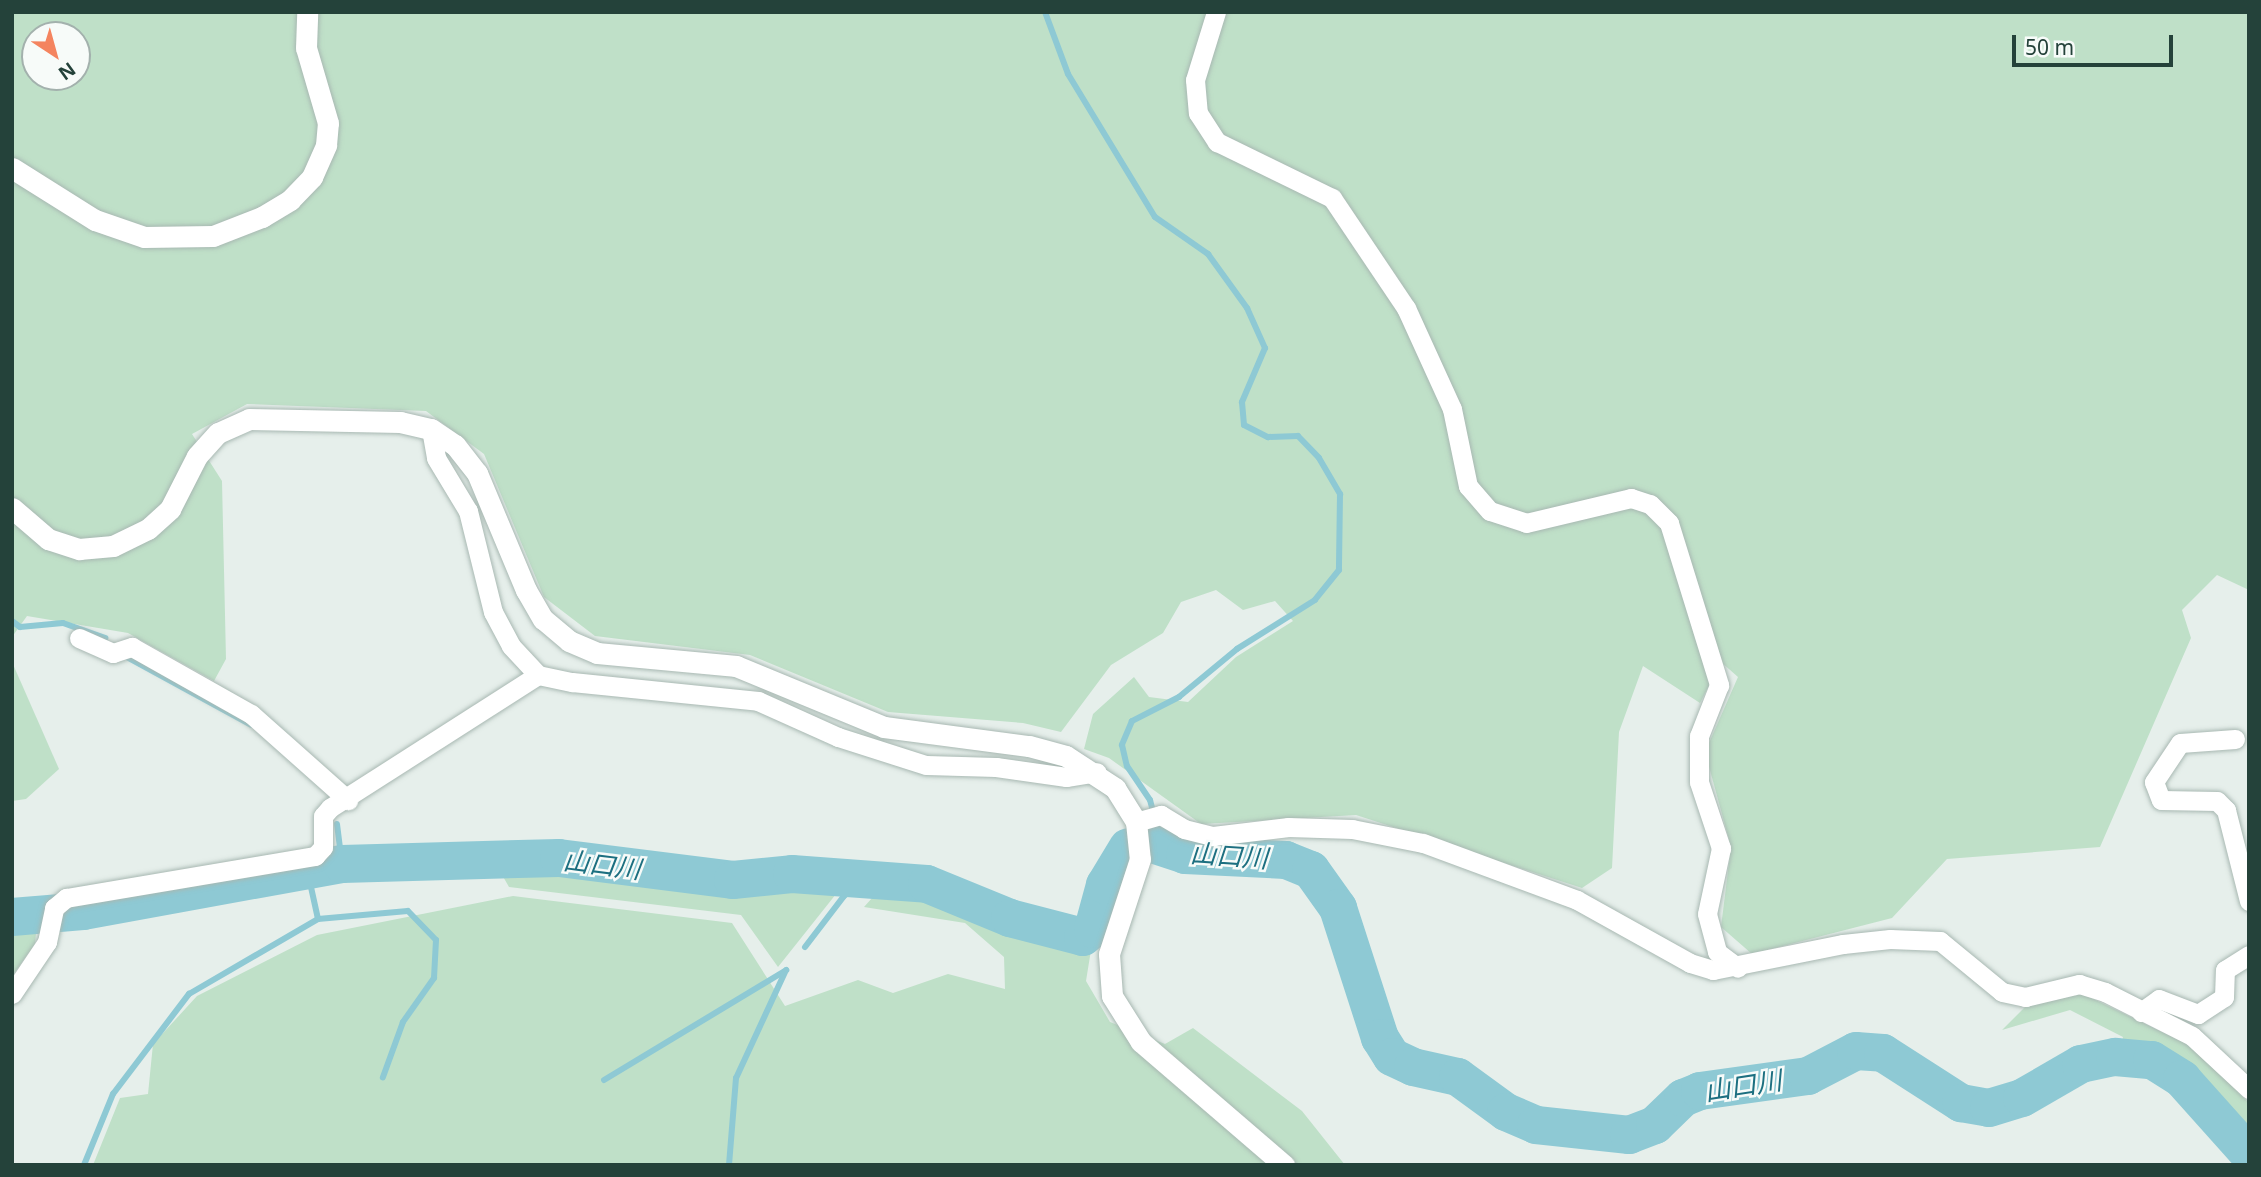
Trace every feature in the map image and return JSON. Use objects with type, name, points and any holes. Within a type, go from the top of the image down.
[{"type":"street","points":[[12,168],[95,220],[144,237],[213,236],[262,217],[290,200],[312,177],[326,145],[328,123],[306,48],[307,12]]},
{"type":"street","points":[[1216,12],[1195,80],[1198,113],[1217,142],[1332,198],[1406,308],[1452,409],[1468,485],[1490,511],[1525,523],[1631,498],[1650,504],[1669,523],[1719,685],[1699,736],[1699,782],[1721,848],[1707,914],[1717,952],[1738,968]]},
{"type":"street","points":[[12,508],[48,539],[79,550],[113,546],[148,529],[170,509],[197,456],[218,433],[249,419],[400,422],[431,429],[455,445],[477,473],[526,590],[543,619],[569,641],[597,653],[736,666],[884,727],[1028,746],[1066,757],[1097,772],[1148,819],[1213,836],[1287,827],[1352,829],[1423,843],[1577,900],[1690,962],[1713,970],[1738,968],[1843,944],[1890,939],[1940,941],[2002,992],[2025,997],[2079,984],[2193,1036],[2249,1089]]},
{"type":"street","points":[[431,429],[436,458],[468,511],[493,612],[511,646],[538,675]]},
{"type":"street","points":[[79,638],[113,653],[132,648],[251,714],[348,800]]},
{"type":"street","points":[[12,994],[47,942],[54,908],[66,898],[315,856],[323,847],[323,816],[538,675],[758,701],[838,737],[926,765],[996,767],[1066,777],[1097,772]]},
{"type":"street","points":[[2235,739],[2180,744],[2154,782],[2161,800],[2217,801],[2226,810],[2249,901]]},
{"type":"street","points":[[1148,819],[1140,859],[1109,954],[1112,996],[1141,1042],[1284,1165]]},
{"type":"street","points":[[2141,1012],[2159,999],[2198,1014],[2224,997],[2225,970],[2249,955]]},
{"type":"green space","points":[[12,12],[2249,12],[2249,590],[2217,575],[2182,610],[2191,638],[2100,847],[1947,859],[1892,918],[1752,954],[1721,927],[1731,847],[1705,752],[1738,677],[1721,662],[1700,703],[1643,666],[1619,732],[1612,868],[1582,888],[1356,815],[1201,824],[1109,758],[1084,749],[1093,714],[1134,677],[1149,697],[1188,702],[1236,657],[1293,621],[1275,601],[1243,610],[1216,590],[1181,602],[1163,633],[1111,665],[1061,732],[1023,723],[888,712],[750,655],[595,636],[544,597],[484,454],[426,411],[247,404],[192,434],[222,481],[226,659],[214,681],[128,633],[27,616],[12,637]]},
{"type":"green space","points":[[12,662],[59,769],[26,799],[12,801]]},
{"type":"green space","points":[[553,870],[721,894],[840,889],[778,967],[741,915],[509,887],[501,873]]},
{"type":"green space","points":[[880,889],[924,891],[1008,931],[1091,950],[1086,981],[1110,1022],[1165,1044],[1193,1028],[1302,1111],[1345,1165],[93,1165],[120,1098],[148,1094],[153,1044],[197,996],[317,935],[513,896],[732,923],[785,1006],[858,980],[893,993],[948,974],[1005,989],[1004,957],[965,923],[864,907]]},
{"type":"green space","points":[[39,901],[35,944],[12,976],[12,905]]},
{"type":"green space","points":[[2079,992],[2193,1047],[2249,1103],[2249,1135],[2182,1066],[2150,1049],[2119,1049],[2123,1037],[2070,1010],[2002,1030],[2027,1005]]},
{"type":"waterway","points":[[1045,12],[1068,74],[1155,217],[1208,254],[1247,308],[1265,348],[1242,402],[1244,425],[1268,437],[1298,436],[1319,458],[1340,494],[1339,570],[1315,600],[1237,649],[1179,697],[1132,721],[1122,745],[1127,766],[1150,800],[1159,834],[1169,847]]},
{"type":"waterway","points":[[12,621],[20,627],[63,623],[105,638]]},
{"type":"waterway","points":[[127,657],[251,725]]},
{"type":"waterway","points":[[337,824],[342,864]]},
{"type":"waterway","name":"山口川","points":[[1155,845],[1185,855],[1286,860],[1311,870],[1338,908],[1380,1038],[1392,1057],[1413,1067],[1458,1077],[1506,1112],[1536,1125],[1629,1135],[1655,1125],[1683,1098],[1700,1091],[1808,1076],[1856,1051],[1883,1053],[1961,1103],[1989,1108],[2022,1098],[2081,1064],[2115,1057],[2152,1060],[2182,1079],[2249,1154]]},
{"type":"waterway","name":"山口川","points":[[12,917],[83,911],[342,864],[559,858],[733,880],[792,874],[927,884],[1010,918],[1083,937],[1093,929],[1105,885],[1128,847]]},
{"type":"waterway","points":[[84,1165],[113,1094],[189,994],[318,919],[307,869]]},
{"type":"waterway","points":[[805,947],[844,896],[864,880]]},
{"type":"waterway","points":[[318,919],[408,911],[436,940],[434,978],[403,1022],[383,1077]]},
{"type":"waterway","points":[[604,1080],[786,970],[736,1078],[729,1165]]}]
